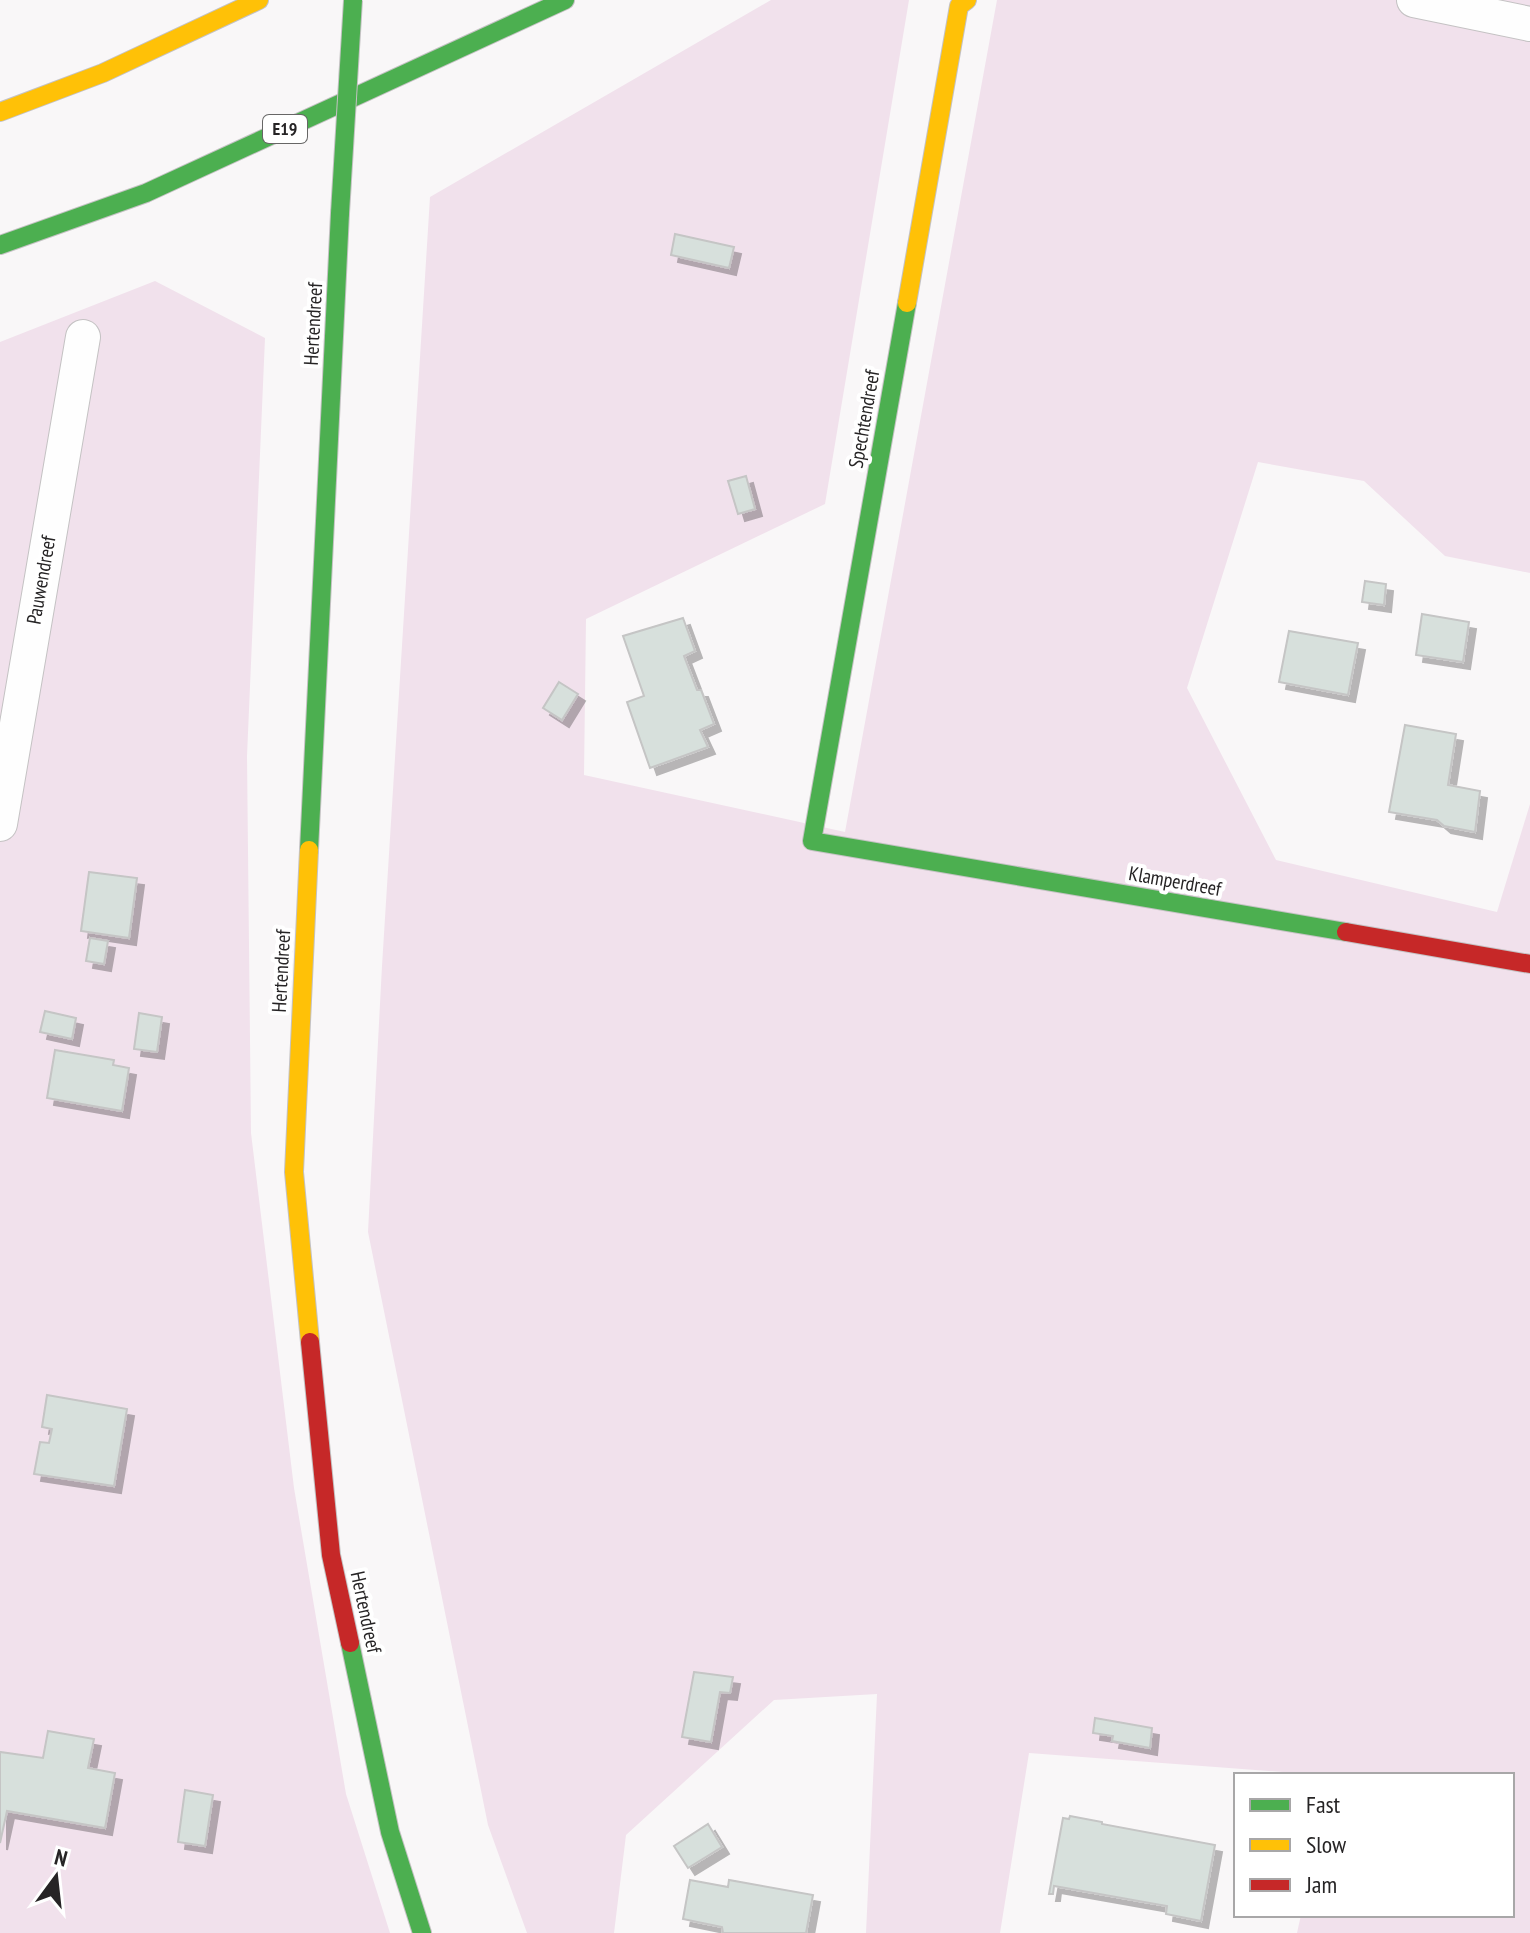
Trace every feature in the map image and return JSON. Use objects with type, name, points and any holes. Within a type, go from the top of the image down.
[{"type":"main road","points":[[0,112],[103,73],[259,0]]},
{"type":"main road","name":"Hertendreef","points":[[353,0],[294,1172],[331,1555],[390,1832],[422,1933]]},
{"type":"main road","name":"E19","points":[[0,245],[146,193],[565,0]]},
{"type":"main road","name":"Spechtendreef","points":[[812,841],[963,3]]},
{"type":"main road","name":"Klamperdreef","points":[[812,841],[1530,964]]},
{"type":"street","points":[[1414,0],[1530,24]]},
{"type":"street","name":"Pauwendreef","points":[[0,824],[83,337]]},
{"type":"shaded area","points":[[771,0],[909,0],[825,504],[586,619],[584,775],[845,832],[997,0],[1530,0],[1530,573],[1445,556],[1364,481],[1258,462],[1187,688],[1276,860],[1497,912],[1530,804],[1530,1933],[1297,1933],[1301,1917],[1514,1917],[1514,1773],[1296,1773],[1029,1753],[1000,1933],[866,1933],[877,1694],[774,1700],[626,1835],[614,1933],[527,1933],[488,1825],[368,1232],[430,197]]},
{"type":"shaded area","points":[[155,281],[265,338],[247,756],[251,1133],[294,1488],[346,1794],[390,1933],[0,1933],[0,342]]},
{"type":"building","points":[[675,234],[734,247],[729,268],[671,255]]},
{"type":"building","points":[[746,476],[755,509],[738,514],[728,481]]},
{"type":"building","points":[[1365,581],[1386,584],[1384,605],[1362,602]]},
{"type":"building","points":[[1422,614],[1469,622],[1463,662],[1416,655]]},
{"type":"building","points":[[683,618],[695,651],[684,656],[714,724],[700,730],[708,747],[650,768],[627,702],[644,696],[623,636]]},
{"type":"building","points":[[1289,631],[1358,643],[1348,695],[1279,682]]},
{"type":"building","points":[[559,682],[578,694],[562,720],[543,708]]},
{"type":"building","points":[[1405,725],[1456,734],[1448,785],[1480,791],[1475,832],[1444,826],[1437,820],[1389,812]]},
{"type":"building","points":[[89,872],[137,878],[129,938],[81,931]]},
{"type":"building","points":[[90,938],[108,941],[104,964],[86,961]]},
{"type":"building","points":[[45,1011],[76,1018],[72,1039],[40,1032]]},
{"type":"building","points":[[139,1013],[162,1017],[157,1052],[134,1049]]},
{"type":"building","points":[[55,1050],[114,1060],[113,1065],[129,1068],[122,1111],[47,1098]]},
{"type":"building","points":[[47,1395],[127,1409],[114,1486],[34,1474],[40,1442],[49,1443],[52,1429],[42,1427]]},
{"type":"building","points":[[694,1672],[733,1677],[730,1693],[720,1692],[711,1742],[682,1737]]},
{"type":"building","points":[[1095,1718],[1152,1728],[1150,1748],[1112,1741],[1113,1736],[1093,1733]]},
{"type":"building","points":[[48,1731],[94,1739],[88,1768],[115,1773],[105,1828],[7,1811],[0,1843],[0,1752],[43,1758]]},
{"type":"building","points":[[185,1790],[213,1795],[205,1846],[178,1842]]},
{"type":"building","points":[[1070,1816],[1215,1845],[1201,1921],[1166,1914],[1167,1906],[1054,1886],[1053,1894],[1049,1894],[1063,1818],[1069,1819]]},
{"type":"building","points":[[708,1824],[722,1847],[688,1868],[674,1846]]},
{"type":"building","points":[[690,1880],[728,1887],[729,1880],[813,1895],[806,1933],[723,1933],[722,1927],[683,1919]]},
{"type":"traffic: fast","points":[[340,213],[353,0]]},
{"type":"traffic: fast","points":[[0,245],[146,193],[565,0]]},
{"type":"traffic: fast","points":[[309,850],[340,213]]},
{"type":"traffic: fast","points":[[907,303],[812,841],[1346,932]]},
{"type":"traffic: fast","points":[[350,1643],[390,1832],[422,1933]]},
{"type":"traffic: slow","points":[[0,112],[103,73],[259,0]]},
{"type":"traffic: slow","points":[[907,303],[959,6],[967,0]]},
{"type":"traffic: slow","points":[[309,850],[294,1172],[310,1342]]},
{"type":"traffic: jam","points":[[1346,932],[1530,964]]},
{"type":"traffic: jam","points":[[310,1342],[331,1555],[350,1643]]}]
